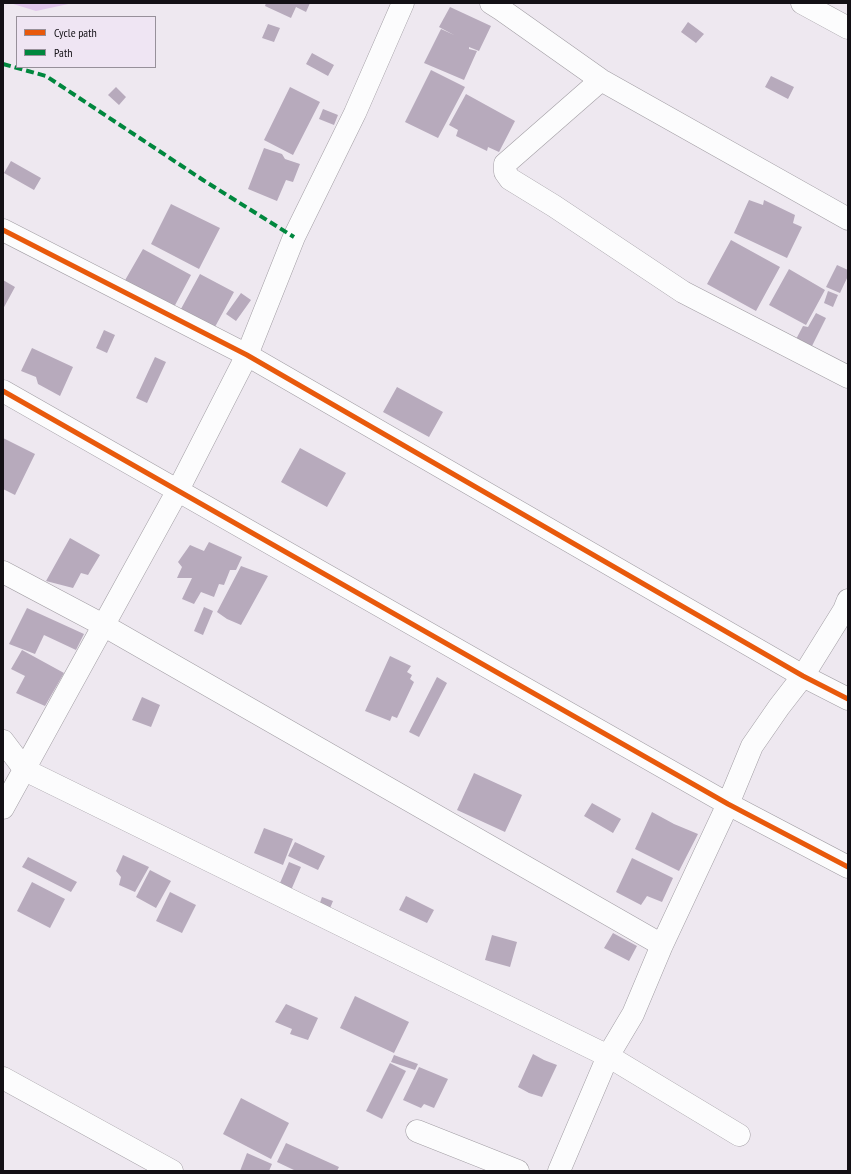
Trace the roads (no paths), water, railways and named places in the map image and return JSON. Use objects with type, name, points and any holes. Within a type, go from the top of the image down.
[{"type":"street","points":[[3,808],[178,490],[247,355],[294,237],[355,113],[403,3]]},
{"type":"street","points":[[802,3],[848,28]]},
{"type":"street","points":[[501,5],[601,80],[848,219]]},
{"type":"street","points":[[601,80],[505,164],[505,172],[510,178],[682,292],[848,377]]},
{"type":"street","points":[[3,230],[247,355],[803,676],[848,699]]},
{"type":"street","points":[[3,391],[728,804],[848,866]]},
{"type":"street","points":[[3,572],[103,624],[662,945]]},
{"type":"street","points":[[559,1171],[608,1056],[633,1014],[662,945],[728,804],[752,746],[803,676],[844,610],[848,600]]},
{"type":"street","points":[[3,741],[25,770],[608,1056],[739,1135]]},
{"type":"street","points":[[3,1078],[172,1171]]},
{"type":"street","points":[[417,1131],[518,1171]]}]
